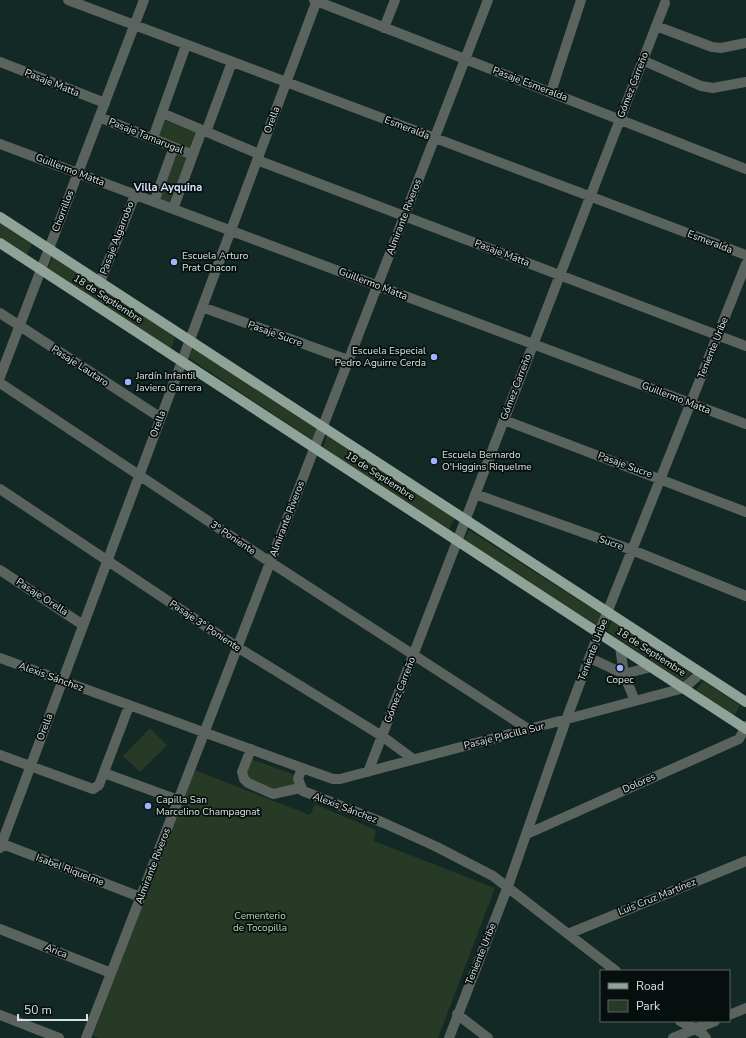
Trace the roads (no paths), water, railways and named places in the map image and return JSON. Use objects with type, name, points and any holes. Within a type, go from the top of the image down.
[{"type":"main road","name":"18 de Septiembre","points":[[0,217],[746,702]]},
{"type":"main road","name":"18 de Septiembre","points":[[0,242],[314,448],[746,728]]},
{"type":"street","name":"Esmeralda","points":[[68,0],[746,255]]},
{"type":"street","name":"Chorrillos","points":[[0,377],[99,117],[136,25],[144,0]]},
{"type":"street","name":"Pasaje Esmeralda","points":[[316,0],[746,169]]},
{"type":"street","name":"Orella","points":[[0,845],[140,475],[316,0]]},
{"type":"street","points":[[384,28],[395,0]]},
{"type":"street","name":"Almirante Riveros","points":[[86,1038],[488,0]]},
{"type":"street","points":[[551,92],[580,0]]},
{"type":"street","name":"Gómez Carreño","points":[[368,772],[664,3]]},
{"type":"street","points":[[656,26],[712,47],[721,48],[746,43]]},
{"type":"street","points":[[153,138],[186,44]]},
{"type":"street","points":[[642,60],[701,86],[713,88],[746,82]]},
{"type":"street","name":"Pasaje Matta","points":[[0,62],[105,103]]},
{"type":"street","points":[[173,209],[193,155],[232,62]]},
{"type":"street","name":"Pasaje Matta","points":[[162,113],[258,157],[404,216],[746,346]]},
{"type":"street","name":"Pasaje Tamarugal","points":[[99,117],[193,155]]},
{"type":"street","name":"Guillermo Matta","points":[[0,144],[746,424]]},
{"type":"street","points":[[154,202],[174,147]]},
{"type":"street","name":"Pasaje Algarrobo","points":[[100,282],[135,195]]},
{"type":"street","name":"Teniente Uribe","points":[[448,1038],[508,886],[566,720],[607,612],[746,264]]},
{"type":"street","name":"Pasaje Sucre","points":[[202,306],[348,360]]},
{"type":"street","name":"Pasaje Lautaro","points":[[0,313],[160,418]]},
{"type":"street","name":"3° Poniente","points":[[0,383],[270,562],[528,729]]},
{"type":"street","name":"Pasaje Sucre","points":[[504,420],[661,478],[746,512]]},
{"type":"street","name":"Pasaje 3° Poniente","points":[[0,489],[237,647],[382,736],[413,759]]},
{"type":"street","name":"Sucre","points":[[475,494],[632,550],[746,596]]},
{"type":"street","name":"Pasaje Orella","points":[[0,570],[83,625]]},
{"type":"street","points":[[620,647],[624,674],[635,701]]},
{"type":"street","name":"Alexis Sánchez","points":[[0,658],[62,682],[302,768],[298,779],[300,788],[308,794],[384,823],[437,847],[493,876],[508,886],[615,970]]},
{"type":"street","points":[[590,658],[624,674],[651,667]]},
{"type":"street","name":"Pasaje Placilla Sur","points":[[302,768],[333,779],[340,779],[684,688],[701,673]]},
{"type":"street","points":[[0,755],[93,789],[99,784],[104,773],[129,706]]},
{"type":"street","name":"Dolores","points":[[527,834],[739,739],[746,728]]},
{"type":"street","points":[[251,749],[242,772],[244,779],[248,783],[273,794],[300,788]]},
{"type":"street","points":[[104,773],[178,800]]},
{"type":"street","name":"Isabel Riquelme","points":[[0,845],[140,898]]},
{"type":"street","name":"Luis Cruz Martínez","points":[[568,934],[746,861]]},
{"type":"street","name":"Arica","points":[[0,929],[111,973]]},
{"type":"street","points":[[730,1015],[746,1008]]},
{"type":"street","points":[[457,1014],[488,1038]]},
{"type":"street","points":[[0,1015],[60,1038]]},
{"type":"street","points":[[682,1022],[702,1033],[706,1038]]},
{"type":"street","points":[[673,1038],[712,1022]]},
{"type":"place","name":"Escuela Arturo Prat Chacon","points":[[174,262]]},
{"type":"place","name":"Escuela Especial Pedro Aguirre Cerda","points":[[434,357]]},
{"type":"place","name":"Jardín Infantil Javiera Carrera","points":[[128,382]]},
{"type":"place","name":"Escuela Bernardo O'Higgins Riquelme","points":[[434,461]]},
{"type":"place","name":"Copec","points":[[620,668]]},
{"type":"place","name":"Capilla San Marcelino Champagnat","points":[[148,806]]},
{"type":"district","name":"Villa Ayquina","points":[[168,187]]},
{"type":"park label","name":"Cementerio de Tocopilla","points":[[260,922]]}]
